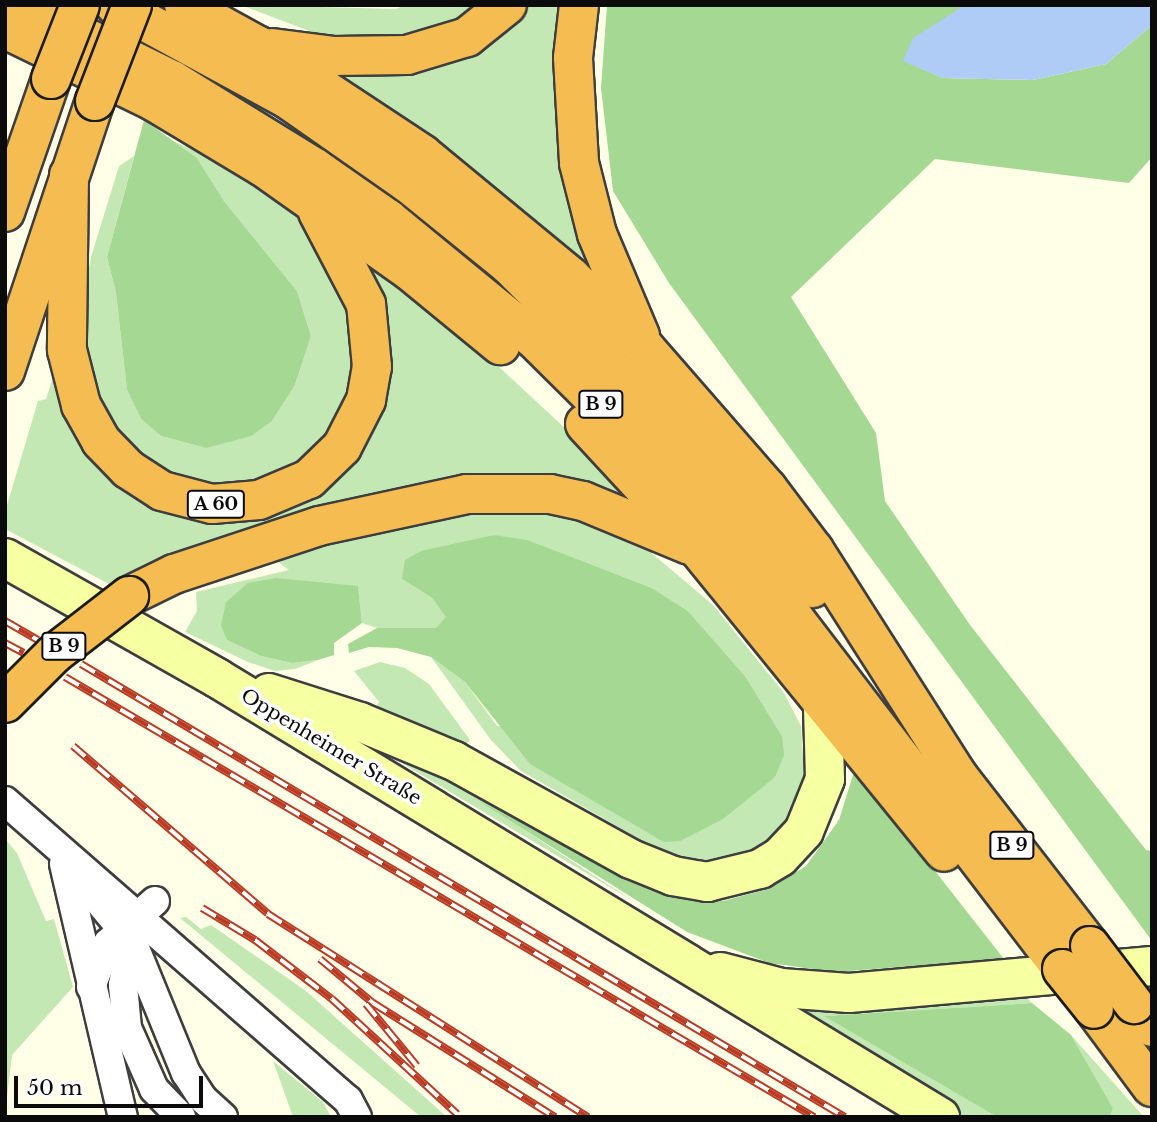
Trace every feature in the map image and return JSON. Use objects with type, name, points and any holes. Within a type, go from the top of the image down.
[{"type":"highway","name":"B 9","points":[[20,5],[172,80],[274,141],[388,219],[534,340],[664,468],[787,609],[1061,955],[1143,1015]]},
{"type":"highway","points":[[5,212],[32,130],[80,5]]},
{"type":"highway","name":"B 9","points":[[116,5],[289,100],[409,184],[509,265],[696,452],[936,742],[1094,1009],[1152,1087]]},
{"type":"highway","name":"A 60","points":[[5,371],[69,175],[132,5]]},
{"type":"highway","points":[[184,5],[259,46],[371,117],[451,176],[571,277],[645,348],[768,489],[814,550],[889,661],[936,742]]},
{"type":"highway","points":[[259,46],[334,56],[407,55],[467,37],[507,5]]},
{"type":"highway","points":[[579,5],[573,93],[582,177],[597,234],[645,348]]},
{"type":"highway","points":[[5,29],[153,102],[263,167],[410,271],[514,357],[587,426],[696,548],[823,707],[968,881],[1061,955]]},
{"type":"highway","points":[[5,156],[32,130]]},
{"type":"highway","name":"A 60","points":[[69,175],[67,350],[81,405],[90,426],[128,469],[163,491],[212,504],[259,500],[309,479],[342,447],[366,400],[372,367],[366,304],[313,204]]},
{"type":"highway","name":"B 9","points":[[5,703],[44,662],[129,596],[174,574],[319,526],[467,494],[550,494],[583,500],[696,548]]},
{"type":"main road","name":"Oppenheimer Straße","points":[[5,558],[217,678],[654,942]]},
{"type":"main road","points":[[217,678],[378,729],[454,761],[631,859],[673,876],[707,882],[760,869],[780,857],[804,831],[825,779],[823,707]]},
{"type":"main road","points":[[654,942],[739,978],[781,988],[849,993],[1152,966]]},
{"type":"main road","points":[[654,942],[738,998],[940,1117]]},
{"type":"street","points":[[5,801],[136,921],[348,1100],[357,1117]]},
{"type":"street","points":[[61,852],[114,892],[136,921],[186,1073],[203,1099],[223,1117]]},
{"type":"street","points":[[61,852],[90,990],[122,1117]]},
{"type":"street","points":[[90,990],[99,960],[136,921]]},
{"type":"street","points":[[136,921],[123,985],[127,1028],[154,1089],[181,1117]]},
{"type":"green space","points":[[241,5],[396,9],[405,5],[494,5],[432,41],[346,45]]},
{"type":"green space","points":[[525,5],[568,5],[595,273],[332,72]]},
{"type":"green space","points":[[607,5],[965,5],[904,61],[943,78],[1033,80],[1106,64],[1152,25],[1152,157],[1129,183],[935,159],[791,297],[876,433],[885,501],[970,625],[1146,850],[1152,851],[1152,941],[669,283],[613,191],[601,88]]},
{"type":"green space","points":[[144,120],[197,158],[224,201],[297,291],[311,336],[295,385],[272,421],[251,436],[206,448],[161,436],[141,419],[127,390],[116,293],[107,257]]},
{"type":"green space","points":[[173,141],[231,167],[297,213],[319,239],[359,322],[346,417],[299,471],[232,493],[162,479],[101,418],[83,368],[80,317],[91,257],[119,166],[134,156],[107,257],[116,293],[127,390],[141,419],[161,436],[206,448],[272,421],[295,385],[311,336],[297,291],[224,201],[197,158]]},
{"type":"green space","points":[[371,263],[484,353],[594,455],[626,494],[542,473],[474,473],[291,517],[188,550],[111,585],[5,529],[5,512],[38,401],[46,399],[55,371],[176,510],[351,455],[367,265]]},
{"type":"green space","points":[[483,506],[572,514],[642,545],[713,605],[784,693],[801,726],[805,787],[790,817],[763,846],[725,862],[690,863],[662,852],[521,771],[491,740],[431,657],[465,682],[497,726],[782,736],[745,676],[688,611],[652,588],[594,566],[494,535],[466,544],[402,579],[432,598],[447,617],[437,628],[377,628],[362,623],[358,587],[227,640],[261,656],[292,663],[318,660],[295,669],[275,671],[248,662],[185,632],[197,611],[196,592],[289,570],[273,558],[383,527]]},
{"type":"green space","points":[[494,535],[527,540],[652,588],[688,611],[745,676],[782,736],[784,755],[775,777],[723,819],[680,841],[664,842],[530,764],[465,682],[431,657],[397,648],[369,647],[349,653],[348,644],[377,628],[436,628],[446,617],[432,598],[402,579],[405,560],[421,551]]},
{"type":"green space","points":[[276,578],[358,586],[362,623],[334,643],[334,655],[318,660],[292,663],[261,656],[227,640],[221,625],[226,602],[248,583]]},
{"type":"green space","points":[[380,662],[405,668],[429,684],[470,740],[461,749],[373,711],[379,702],[354,671]]},
{"type":"green space","points":[[363,740],[449,772],[651,889],[486,805],[633,901]]},
{"type":"green space","points":[[859,774],[1004,959],[835,972],[769,963],[687,932],[477,800],[651,890],[693,901],[723,901],[769,889],[806,866],[839,820],[853,775]]},
{"type":"green space","points":[[5,839],[17,853],[46,921],[54,919],[73,987],[12,1055],[5,1114]]},
{"type":"green space","points":[[186,917],[201,929],[211,925],[306,991],[447,1117],[421,1117],[180,918]]},
{"type":"green space","points":[[1026,997],[1032,1003],[825,1016],[997,1117],[965,1117],[792,1015],[798,1004]]},
{"type":"green space","points":[[1032,1003],[1071,1035],[1113,1108],[1110,1117],[997,1117],[824,1016]]},
{"type":"green space","points":[[1071,1035],[1144,1117],[1110,1117],[1113,1108]]},
{"type":"green space","points":[[273,1061],[323,1102],[331,1117],[293,1117]]},
{"type":"water","points":[[965,5],[1152,5],[1152,25],[1106,64],[1033,80],[943,78],[903,61],[913,38]]},
{"type":"railway","points":[[5,621],[38,640]]},
{"type":"railway","points":[[5,643],[24,653]]},
{"type":"railway","points":[[81,664],[845,1117]]},
{"type":"railway","points":[[65,677],[814,1117]]},
{"type":"railway","points":[[73,746],[268,914],[588,1117]]},
{"type":"railway","points":[[202,908],[255,940],[332,999],[457,1114]]},
{"type":"railway","points":[[320,959],[373,1003],[555,1117]]},
{"type":"railway","points":[[366,1004],[417,1066]]}]
